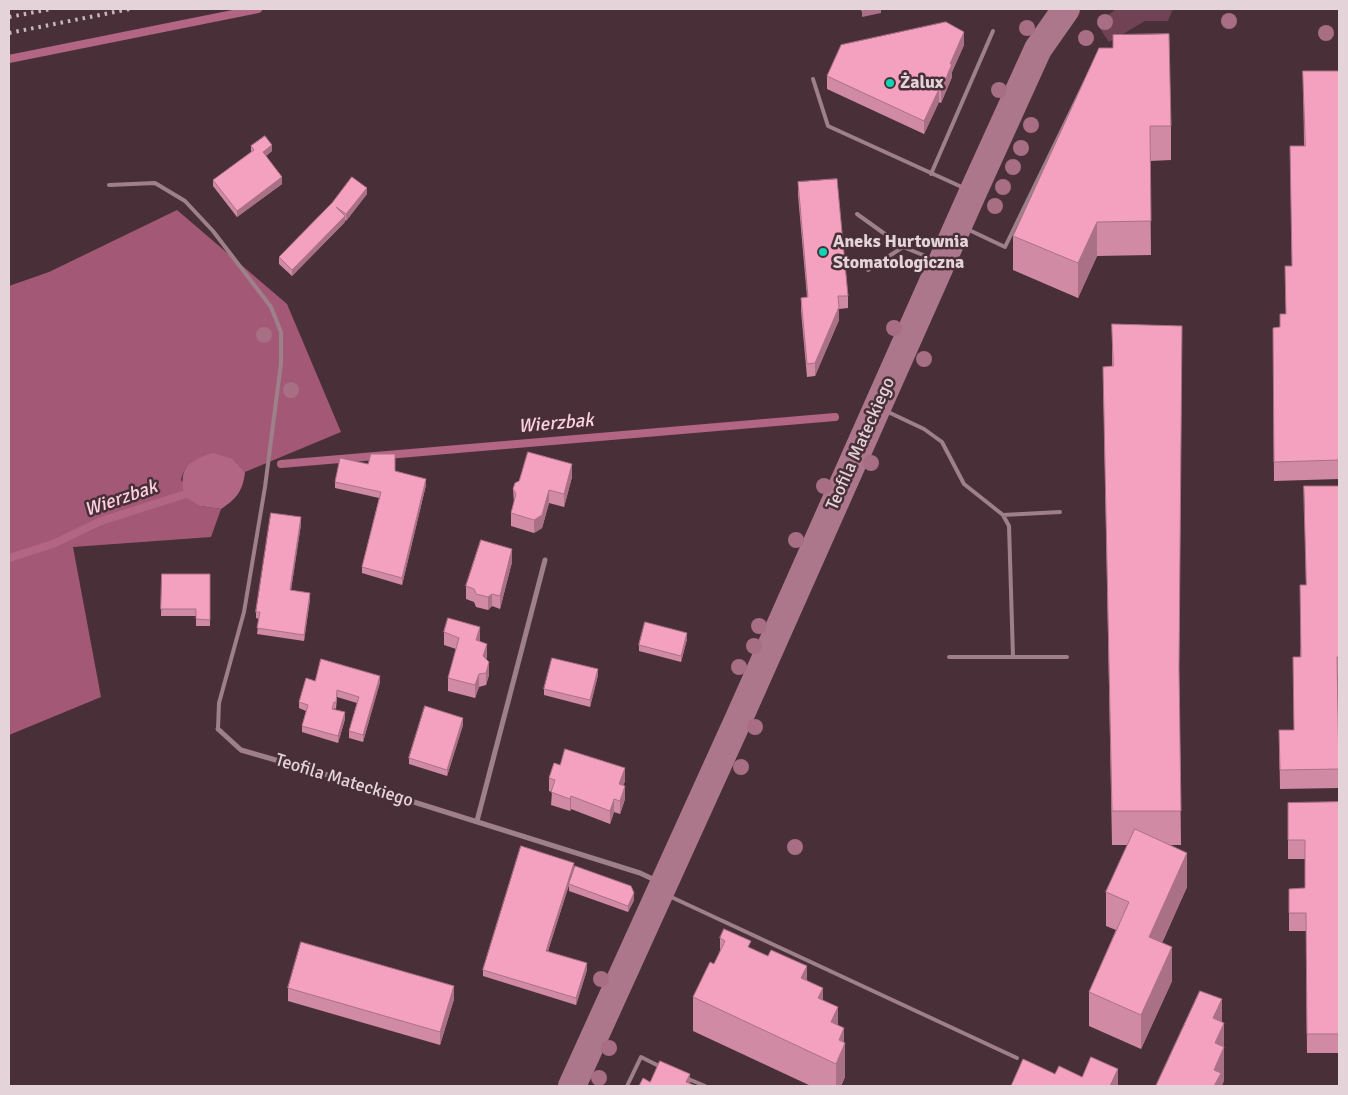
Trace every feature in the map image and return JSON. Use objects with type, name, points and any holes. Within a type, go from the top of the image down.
[{"type":"street","name":"Teofila Mateckiego","points":[[572,1086],[942,263],[972,192],[1038,49],[1066,9]]},
{"type":"street","points":[[477,821],[545,560]]},
{"type":"street","name":"Teofila Mateckiego","points":[[218,730],[241,750],[477,821],[640,873],[661,888]]},
{"type":"lane","points":[[931,174],[993,31]]},
{"type":"lane","points":[[958,225],[1005,246],[1085,78],[1096,65]]},
{"type":"lane","points":[[813,79],[828,126],[972,192]]},
{"type":"lane","points":[[110,185],[155,183],[185,201],[213,231],[271,307],[281,332],[281,363],[265,487],[244,612],[219,703],[218,730]]},
{"type":"lane","points":[[857,214],[903,247],[942,263]]},
{"type":"lane","points":[[868,270],[903,247]]},
{"type":"lane","points":[[877,408],[924,429],[937,438],[946,449],[964,484],[1003,515],[1008,526],[1013,657]]},
{"type":"lane","points":[[1003,515],[1060,512]]},
{"type":"lane","points":[[949,657],[1067,658]]},
{"type":"lane","points":[[661,888],[1016,1058]]},
{"type":"lane","points":[[626,1086],[640,1057],[665,1068]]},
{"type":"lane","points":[[681,1075],[705,1086]]},
{"type":"shaded area","points":[[1116,9],[1173,9],[1168,21],[1145,21],[1109,42],[1097,24]]},
{"type":"shaded area","points":[[177,210],[287,304],[341,432],[245,472],[233,459],[208,458],[194,461],[189,465],[184,471],[181,480],[200,506],[221,509],[211,537],[73,547],[101,697],[9,735],[9,286],[49,272]]},
{"type":"shaded area","points":[[213,453],[233,459],[245,472],[243,484],[238,494],[221,509],[200,506],[184,496],[183,479],[187,467],[196,459]]},
{"type":"building","name":"Żalux","points":[[946,22],[964,32],[941,90],[939,89],[924,121],[827,76],[841,45]]},
{"type":"building","points":[[1169,34],[1171,126],[1150,126],[1151,221],[1097,222],[1078,263],[1013,236],[1099,48],[1113,48],[1113,35]]},
{"type":"building","points":[[1303,71],[1339,71],[1339,460],[1274,462],[1273,328],[1280,327],[1280,314],[1286,314],[1285,266],[1292,266],[1290,146],[1305,146]]},
{"type":"building","points":[[265,136],[272,145],[263,152],[282,177],[237,211],[213,180],[254,150],[251,146]]},
{"type":"building","points":[[352,177],[367,188],[346,214],[336,207],[345,216],[292,270],[279,257],[332,203]]},
{"type":"building","name":"Aneks Hurtownia Stomatologiczna","points":[[837,179],[848,296],[838,296],[839,307],[815,363],[807,364],[801,298],[808,297],[798,182]]},
{"type":"building","points":[[1112,324],[1182,326],[1179,668],[1181,811],[1112,811],[1103,367],[1113,366]]},
{"type":"building","points":[[528,452],[572,464],[564,494],[549,490],[542,515],[534,520],[511,513],[516,494],[513,489],[515,483],[519,481]]},
{"type":"building","points":[[371,454],[395,454],[395,471],[426,479],[402,578],[362,567],[381,492],[335,482],[340,458],[368,464]]},
{"type":"building","points":[[1304,486],[1339,486],[1339,657],[1337,657],[1339,769],[1280,770],[1279,730],[1294,730],[1293,657],[1301,657],[1300,585],[1306,585]]},
{"type":"building","points":[[271,513],[301,517],[290,590],[310,593],[304,635],[257,628],[260,612],[256,612]]},
{"type":"building","points":[[481,540],[512,549],[500,596],[492,594],[488,597],[476,594],[474,589],[466,586]]},
{"type":"building","points":[[162,574],[210,574],[210,620],[196,619],[196,609],[161,609]]},
{"type":"building","points":[[448,618],[480,627],[476,640],[487,644],[483,656],[489,662],[486,673],[479,674],[475,685],[448,678],[459,638],[444,632]]},
{"type":"building","points":[[645,622],[687,633],[681,656],[639,645]]},
{"type":"building","points":[[552,658],[598,669],[590,700],[544,689]]},
{"type":"building","points":[[321,659],[380,676],[363,735],[349,731],[359,697],[337,690],[336,703],[334,702],[332,709],[345,712],[338,736],[302,726],[308,705],[299,702],[306,678],[315,681]]},
{"type":"building","points":[[425,706],[463,718],[447,770],[409,758]]},
{"type":"building","points":[[565,749],[625,768],[619,784],[625,786],[620,801],[614,799],[610,811],[571,796],[570,799],[551,792],[555,780],[549,778],[554,763],[560,765]]},
{"type":"building","points":[[1339,802],[1339,1034],[1307,1034],[1306,913],[1289,913],[1289,889],[1305,888],[1305,840],[1288,840],[1288,803]]},
{"type":"building","points":[[1135,829],[1187,853],[1149,937],[1172,947],[1141,1015],[1089,992],[1129,902],[1106,892]]},
{"type":"building","points":[[521,846],[574,863],[546,951],[587,963],[576,998],[483,970]]},
{"type":"building","points":[[575,866],[631,886],[634,893],[628,906],[569,884]]},
{"type":"building","points":[[724,929],[751,941],[748,947],[768,956],[771,950],[807,966],[801,978],[823,988],[818,998],[838,1007],[831,1022],[844,1028],[839,1040],[845,1043],[836,1064],[693,997],[710,962],[714,964],[725,941],[720,938]]},
{"type":"building","points":[[301,942],[454,986],[440,1032],[288,988]]},
{"type":"building","points":[[1200,991],[1222,999],[1213,1018],[1224,1023],[1215,1043],[1224,1047],[1214,1070],[1221,1073],[1214,1086],[1156,1086]]},
{"type":"building","points":[[1091,1057],[1118,1069],[1110,1086],[1011,1086],[1023,1059],[1055,1074],[1059,1066],[1082,1077]]},
{"type":"building","points":[[660,1061],[690,1074],[686,1082],[696,1086],[639,1086],[643,1078],[650,1082]]},
{"type":"waterway","points":[[9,59],[258,9]]},
{"type":"waterway","name":"Wierzbak","points":[[281,464],[835,417]]},
{"type":"waterway","name":"Wierzbak","points":[[9,558],[53,544],[101,521],[192,492]]},
{"type":"railway","points":[[9,17],[51,9]]},
{"type":"railway","points":[[9,33],[130,9]]},
{"type":"place","name":"Żalux","points":[[890,83]]},
{"type":"place","name":"Aneks Hurtownia Stomatologiczna","points":[[823,252]]}]
